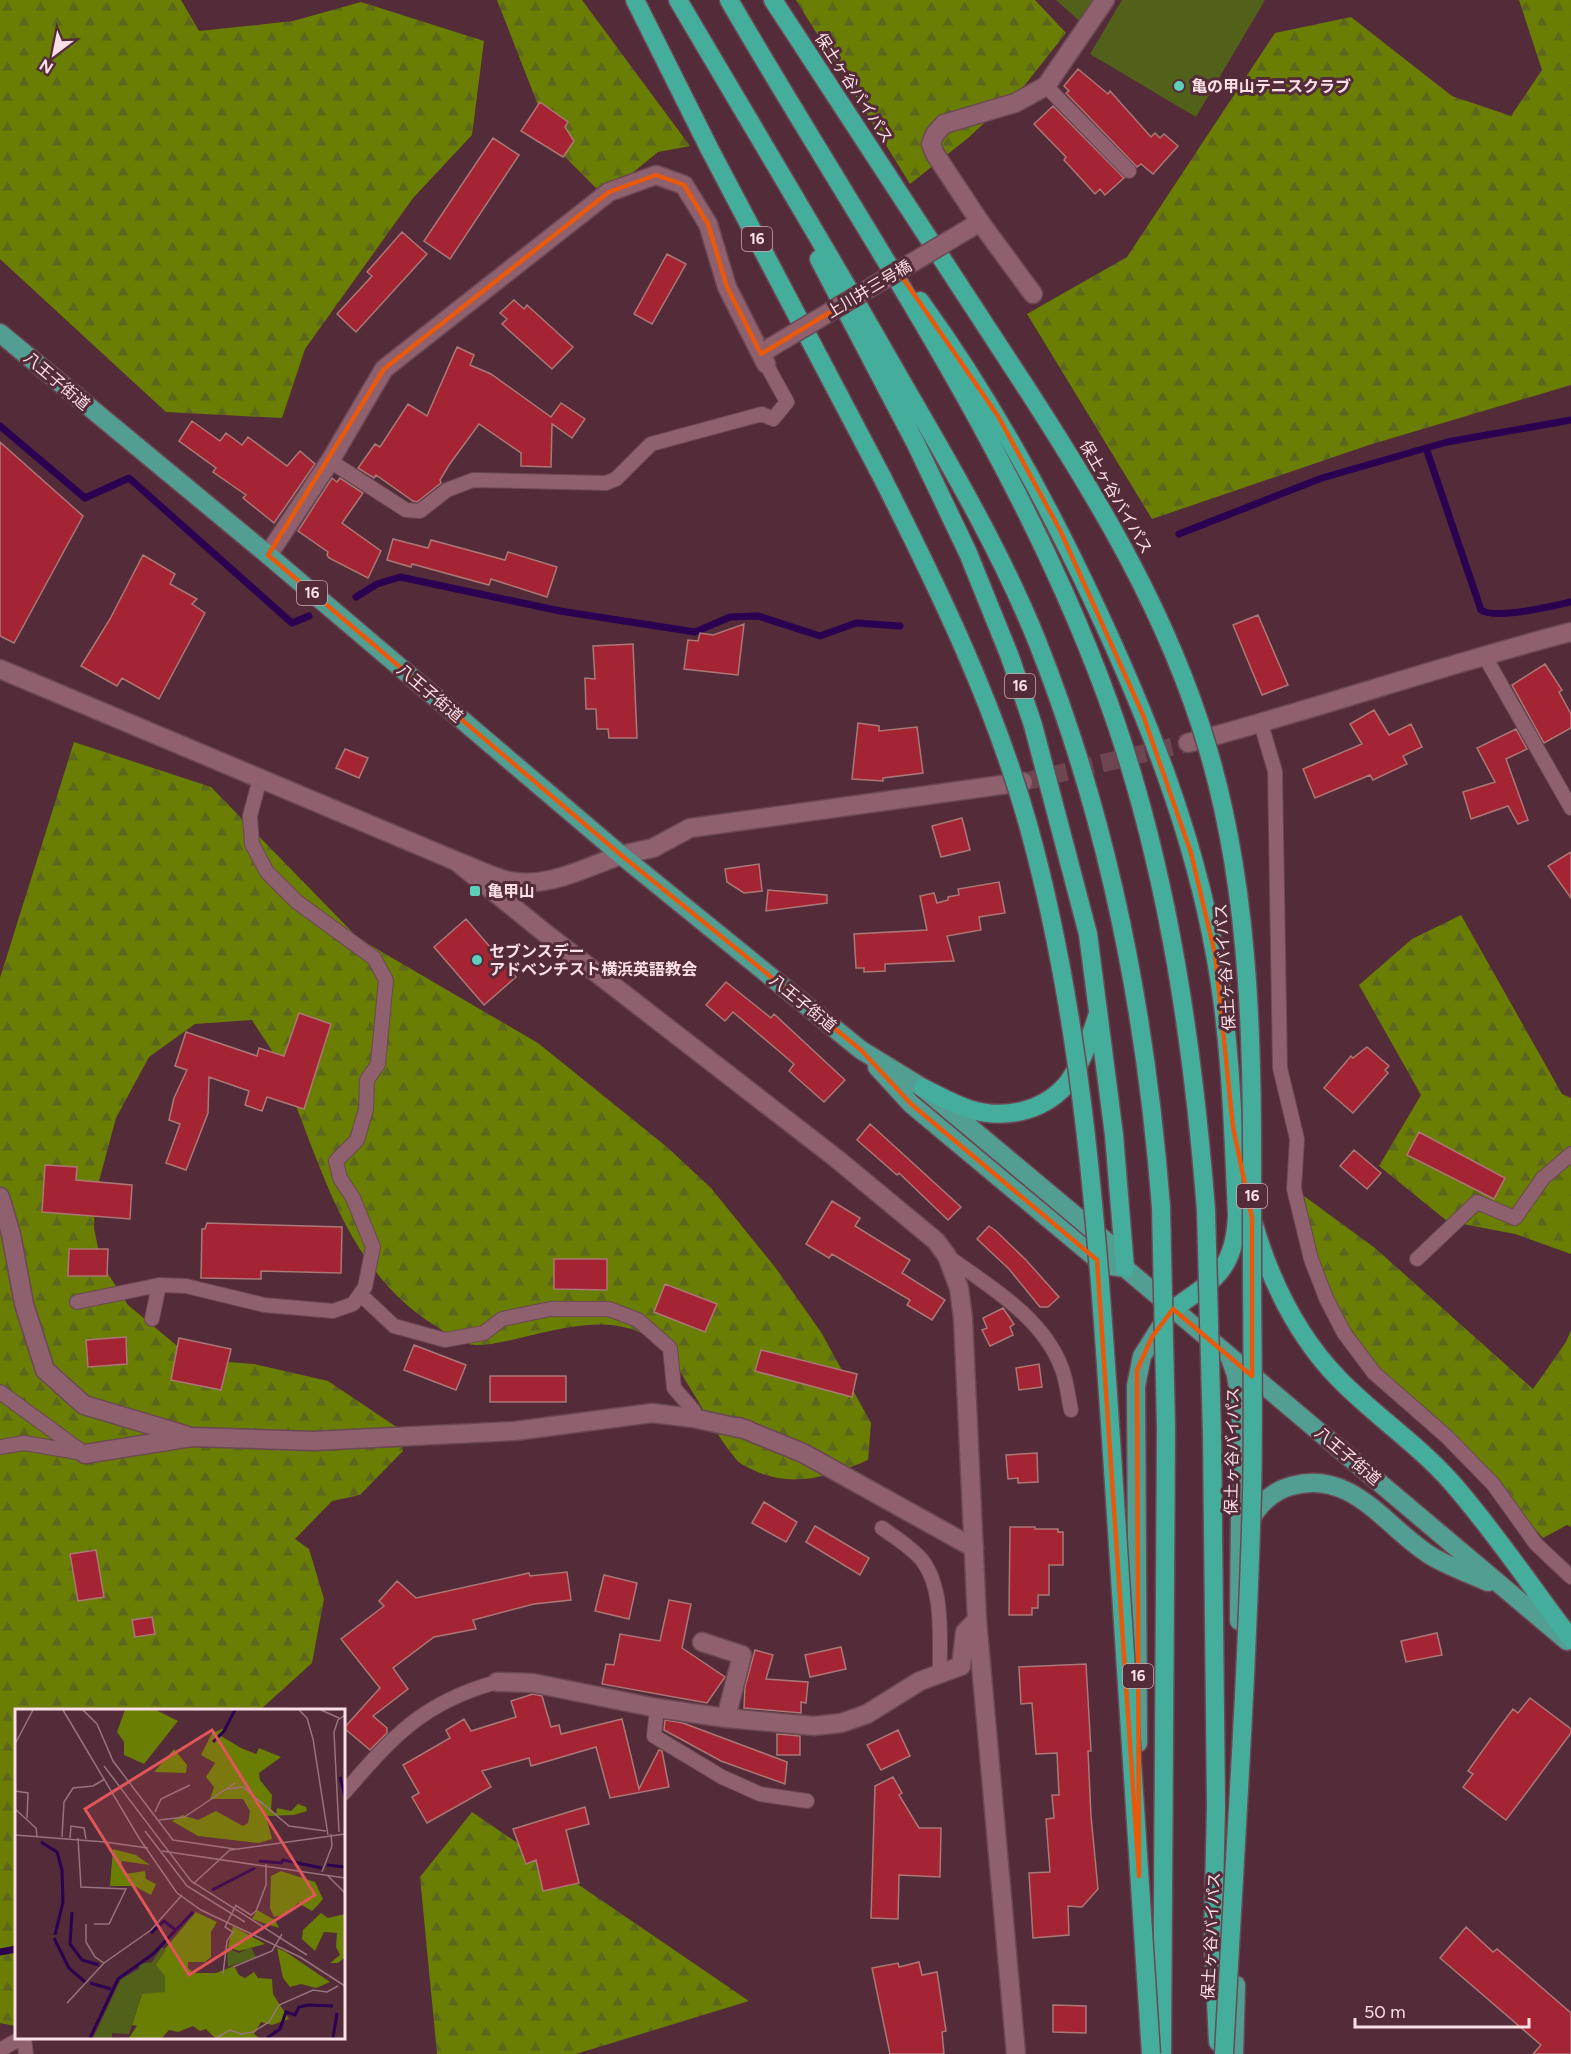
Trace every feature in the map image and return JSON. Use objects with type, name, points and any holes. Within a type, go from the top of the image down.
[{"type":"highway","name":"16","points":[[635,0],[882,477],[952,618],[1006,755],[1029,828],[1060,956],[1085,1125],[1105,1348],[1151,2054]]},
{"type":"highway","name":"16","points":[[678,0],[932,434],[996,553],[1036,638],[1070,733],[1090,799],[1129,953],[1146,1056],[1161,1207],[1166,1428],[1162,2054]]},
{"type":"highway","name":"16","points":[[729,0],[974,414],[1040,542],[1084,640],[1116,723],[1140,804],[1178,964],[1191,1054],[1206,1210],[1212,1435],[1216,1806],[1213,1939],[1219,2054]]},
{"type":"highway","name":"保土ヶ谷バイパス","points":[[773,0],[1025,386],[1122,543],[1177,660],[1208,748],[1220,791],[1239,897],[1249,1023],[1252,1165],[1252,1489],[1246,1658],[1224,2054]]},
{"type":"highway","name":"16","points":[[766,150],[825,273],[921,454],[968,553],[1010,657],[1033,725],[1088,934],[1100,1010],[1114,1135],[1125,1268]]},
{"type":"highway","name":"16","points":[[857,215],[942,331],[998,417],[1060,530],[1143,715],[1191,853],[1215,954],[1227,1042],[1233,1127],[1236,1239],[1230,1258],[1218,1276],[1173,1309],[1142,1356],[1136,1386],[1140,1992],[1143,2054]]},
{"type":"highway","name":"八王子街道","points":[[0,333],[268,555],[621,855],[861,1050],[923,1088],[1113,1247],[1125,1268],[1230,1358],[1571,1642]]},
{"type":"highway","points":[[923,1088],[969,1109],[995,1115],[1019,1113],[1045,1103],[1066,1084],[1085,1050],[1100,1010]]},
{"type":"highway","name":"八王子街道","points":[[861,1050],[910,1104],[1095,1258],[1104,1265],[1125,1268]]},
{"type":"highway","name":"16","points":[[1233,1127],[1247,1200],[1264,1257],[1282,1299],[1314,1351],[1339,1379],[1426,1456],[1453,1484],[1571,1642]]},
{"type":"highway","name":"16","points":[[1230,1358],[1236,1376],[1241,1408],[1238,1731],[1240,1824],[1234,2054]]},
{"type":"highway","name":"16","points":[[1240,1546],[1249,1522],[1263,1502],[1284,1488],[1301,1483],[1322,1483],[1339,1486],[1360,1497],[1433,1557],[1506,1590]]},
{"type":"street","points":[[1032,294],[975,225],[931,144],[935,134],[944,124],[1015,103],[1046,86],[1105,0]]},
{"type":"street","points":[[268,555],[330,461],[384,369],[609,192],[656,175],[684,185],[708,224],[727,287],[765,356]]},
{"type":"street","name":"上川井三号橋","points":[[765,356],[975,225]]},
{"type":"street","points":[[1188,743],[1261,724],[1484,654],[1571,632]]},
{"type":"street","points":[[0,669],[456,861],[509,881],[536,882],[557,878],[621,855],[652,849],[690,828],[1023,782]]},
{"type":"street","points":[[456,861],[545,933],[837,1159],[922,1228],[947,1256],[959,1288],[963,1318],[977,1620],[1016,2054]]},
{"type":"street","points":[[0,1197],[11,1234],[24,1304],[45,1370],[84,1405],[192,1437]]},
{"type":"street","points":[[694,1411],[803,1453],[974,1548]]},
{"type":"street","points":[[85,1454],[192,1437],[313,1441],[514,1431],[652,1413],[693,1418],[748,1430]]},
{"type":"street","points":[[497,1682],[533,1683],[657,1708],[726,1718],[814,1726],[841,1724],[867,1714],[920,1681],[962,1666],[965,1632],[977,1620]]},
{"type":"street","points":[[702,1642],[742,1655],[726,1718]]},
{"type":"lane","points":[[1046,86],[1129,171]]},
{"type":"lane","points":[[330,461],[406,510],[420,511],[447,490],[473,480],[606,483],[616,480],[651,444],[762,414],[773,419],[787,402],[765,356]]},
{"type":"lane","points":[[1484,654],[1571,808]]},
{"type":"lane","points":[[1261,724],[1275,771],[1280,1068],[1297,1139],[1294,1189],[1311,1259],[1326,1298],[1344,1333],[1374,1373],[1446,1436],[1493,1484],[1536,1544],[1571,1577]]},
{"type":"lane","points":[[77,1302],[159,1286],[186,1286],[264,1305],[333,1311],[353,1304],[365,1287],[373,1247],[353,1198],[340,1178],[336,1161],[357,1140],[366,1109],[367,1080],[378,1064],[386,980],[374,958],[297,902],[267,872],[252,844],[250,816],[260,778]]},
{"type":"lane","points":[[1417,1259],[1477,1202],[1515,1218],[1543,1178],[1571,1154]]},
{"type":"lane","points":[[947,1256],[1006,1299],[1046,1338],[1062,1369],[1071,1410]]},
{"type":"lane","points":[[152,1318],[159,1286]]},
{"type":"lane","points":[[360,1294],[394,1326],[445,1340],[484,1333],[502,1319],[550,1309],[609,1309],[638,1320],[670,1348],[674,1388],[694,1411]]},
{"type":"lane","points":[[0,1392],[85,1454]]},
{"type":"lane","points":[[3,1445],[24,1443],[85,1454]]},
{"type":"lane","points":[[882,1528],[907,1545],[923,1562],[933,1582],[937,1610],[940,1675]]},
{"type":"lane","points":[[345,1792],[390,1740],[425,1712],[464,1691],[497,1682]]},
{"type":"lane","points":[[657,1708],[654,1736],[722,1777],[760,1794],[807,1801]]},
{"type":"lane","points":[[0,2050],[19,2039]]},
{"type":"lane","points":[[23,2039],[26,2054]]},
{"type":"highlighted area","points":[[656,175],[684,185],[708,224],[727,287],[761,354],[898,271],[998,416],[1060,530],[1143,715],[1191,853],[1215,954],[1233,1127],[1252,1218],[1252,1376],[1173,1309],[1152,1337],[1137,1370],[1139,1876],[1097,1260],[911,1104],[861,1050],[621,855],[268,555],[384,369],[609,192]]},
{"type":"green space","points":[[0,0],[181,0],[199,31],[293,21],[361,2],[484,41],[472,135],[413,198],[305,349],[282,418],[166,412],[0,259]]},
{"type":"green space","points":[[497,0],[582,0],[690,146],[658,152],[604,196],[564,156],[545,123]]},
{"type":"green space","points":[[796,0],[1035,0],[1066,33],[1024,86],[968,138],[910,184]]},
{"type":"green space","points":[[1056,0],[1099,0],[1084,25]]},
{"type":"green space","name":"亀の甲山テニスクラブ","points":[[1122,0],[1265,0],[1196,117],[1090,54]]},
{"type":"green space","points":[[1519,0],[1571,0],[1571,385],[1369,445],[1152,519],[1027,314],[1127,257],[1275,33],[1351,17],[1452,96],[1511,116],[1542,70]]},
{"type":"green space","points":[[74,742],[211,787],[358,938],[538,1043],[667,1147],[711,1188],[775,1267],[821,1332],[871,1423],[868,1460],[824,1476],[780,1478],[766,1475],[737,1461],[716,1432],[668,1354],[654,1340],[636,1331],[617,1326],[576,1326],[486,1345],[470,1344],[450,1335],[403,1301],[377,1274],[356,1243],[322,1174],[280,1066],[252,1020],[195,1024],[149,1057],[116,1118],[95,1196],[94,1228],[101,1263],[128,1305],[176,1345],[200,1360],[254,1364],[328,1381],[398,1428],[403,1451],[360,1495],[332,1501],[295,1539],[309,1549],[324,1599],[312,1663],[261,1709],[15,1709],[15,2026],[0,2023],[0,978]]},
{"type":"green space","points":[[1461,915],[1562,1094],[1571,1098],[1571,1254],[1515,1234],[1447,1221],[1379,1166],[1421,1095],[1359,985],[1412,939]]},
{"type":"green space","points":[[1304,1196],[1375,1248],[1533,1389],[1566,1342],[1571,1330],[1571,1527],[1567,1525],[1543,1538],[1448,1430],[1376,1366],[1337,1308],[1315,1253]]},
{"type":"green space","points":[[472,1812],[749,2001],[576,2054],[437,2054],[420,1877]]},
{"type":"building","points":[[1078,69],[1108,94],[1110,91],[1151,137],[1155,133],[1160,138],[1164,134],[1178,146],[1153,174],[1141,164],[1137,167],[1066,93],[1069,91],[1064,86]]},
{"type":"building","points":[[540,102],[568,122],[565,127],[574,141],[563,157],[521,131]]},
{"type":"building","points":[[1053,106],[1124,178],[1105,195],[1100,189],[1095,194],[1064,160],[1066,157],[1034,124]]},
{"type":"building","points":[[493,138],[519,155],[450,259],[424,241]]},
{"type":"building","points":[[402,232],[427,254],[356,332],[337,314],[372,276],[367,272]]},
{"type":"building","points":[[667,254],[686,264],[652,324],[634,314]]},
{"type":"building","points":[[514,300],[524,309],[527,305],[573,347],[552,369],[502,324],[507,319],[500,313]]},
{"type":"building","points":[[457,347],[474,355],[470,365],[491,374],[551,417],[561,403],[585,419],[572,438],[552,424],[551,467],[521,466],[521,453],[479,424],[449,465],[440,480],[441,483],[417,502],[413,501],[376,475],[374,478],[358,468],[375,444],[380,447],[408,404],[427,416]]},
{"type":"building","points":[[192,421],[220,441],[226,433],[242,445],[248,437],[287,466],[300,451],[315,464],[274,523],[243,498],[246,495],[213,472],[216,468],[179,441]]},
{"type":"building","points":[[0,442],[83,516],[14,643],[0,636]]},
{"type":"building","points":[[332,478],[337,482],[340,478],[363,493],[342,523],[381,551],[368,578],[329,558],[328,552],[298,531]]},
{"type":"building","points":[[393,539],[428,548],[431,540],[505,560],[508,552],[557,567],[547,597],[491,579],[489,585],[412,564],[411,567],[387,560]]},
{"type":"building","points":[[143,555],[175,574],[170,584],[197,599],[192,604],[205,613],[159,699],[122,678],[117,686],[81,666],[110,619]]},
{"type":"building","points":[[1258,615],[1288,685],[1262,695],[1233,625]]},
{"type":"building","points":[[744,624],[738,675],[684,669],[688,640],[698,641],[700,633],[713,635]]},
{"type":"building","points":[[633,644],[637,738],[609,738],[608,729],[597,729],[596,709],[586,709],[585,678],[595,679],[593,646]]},
{"type":"building","points":[[1545,664],[1562,690],[1559,692],[1571,714],[1571,728],[1544,743],[1512,685]]},
{"type":"building","points":[[1374,710],[1389,735],[1411,724],[1422,747],[1403,756],[1407,764],[1373,780],[1370,775],[1315,798],[1303,769],[1362,744],[1350,724]]},
{"type":"building","points":[[858,723],[879,726],[879,731],[917,727],[923,773],[883,778],[883,781],[852,779]]},
{"type":"building","points":[[1516,729],[1527,749],[1506,759],[1528,820],[1518,824],[1508,806],[1471,819],[1463,792],[1495,782],[1477,748]]},
{"type":"building","points":[[345,749],[368,758],[359,778],[336,768]]},
{"type":"building","points":[[962,818],[970,850],[941,857],[932,826]]},
{"type":"building","points":[[1571,852],[1571,898],[1548,866]]},
{"type":"building","points":[[759,864],[762,891],[744,893],[727,882],[725,869]]},
{"type":"building","points":[[999,882],[1005,913],[979,917],[981,930],[947,936],[954,961],[885,964],[885,971],[864,972],[864,968],[856,968],[854,934],[927,930],[920,896],[934,893],[937,903],[948,900],[948,897],[959,895],[958,889]]},
{"type":"building","points":[[768,890],[827,895],[827,903],[766,911]]},
{"type":"building","points":[[466,919],[516,977],[484,1005],[434,947]]},
{"type":"building","points":[[726,982],[771,1018],[774,1014],[845,1080],[824,1102],[789,1071],[794,1064],[733,1012],[725,1021],[706,1005]]},
{"type":"building","points":[[299,1013],[331,1024],[304,1109],[267,1097],[262,1111],[245,1105],[249,1091],[209,1077],[208,1113],[186,1170],[166,1163],[180,1124],[169,1120],[174,1098],[187,1070],[175,1066],[186,1032],[257,1056],[259,1048],[284,1056]]},
{"type":"building","points":[[1367,1047],[1389,1066],[1385,1070],[1388,1073],[1353,1113],[1324,1088],[1351,1056],[1353,1058]]},
{"type":"building","points":[[870,1124],[961,1207],[948,1220],[899,1173],[897,1175],[857,1140]]},
{"type":"building","points":[[1419,1132],[1505,1178],[1494,1199],[1407,1155]]},
{"type":"building","points":[[1354,1150],[1381,1173],[1367,1189],[1340,1166]]},
{"type":"building","points":[[45,1165],[77,1167],[76,1180],[132,1185],[130,1219],[42,1212]]},
{"type":"building","points":[[832,1201],[860,1218],[855,1226],[910,1260],[902,1273],[945,1300],[932,1320],[907,1305],[910,1300],[832,1254],[829,1258],[806,1244]]},
{"type":"building","points":[[207,1223],[342,1227],[341,1273],[261,1271],[261,1279],[201,1278],[202,1229],[205,1229]]},
{"type":"building","points":[[989,1226],[1026,1260],[1059,1297],[1048,1307],[1040,1307],[1009,1269],[977,1239]]},
{"type":"building","points":[[69,1249],[108,1249],[107,1276],[68,1276]]},
{"type":"building","points":[[554,1259],[607,1259],[607,1290],[554,1289]]},
{"type":"building","points":[[665,1284],[717,1304],[705,1332],[654,1312]]},
{"type":"building","points":[[1003,1308],[1014,1324],[1010,1327],[1013,1335],[990,1346],[982,1330],[987,1328],[983,1318]]},
{"type":"building","points":[[126,1337],[127,1364],[88,1367],[86,1340]]},
{"type":"building","points":[[179,1338],[231,1349],[221,1390],[171,1380]]},
{"type":"building","points":[[414,1345],[466,1365],[456,1390],[404,1370]]},
{"type":"building","points":[[761,1350],[857,1374],[852,1397],[755,1371]]},
{"type":"building","points":[[1039,1364],[1042,1387],[1019,1390],[1016,1368]]},
{"type":"building","points":[[490,1376],[566,1376],[566,1402],[490,1402]]},
{"type":"building","points":[[1037,1453],[1038,1482],[1018,1483],[1018,1478],[1008,1479],[1006,1455]]},
{"type":"building","points":[[764,1502],[797,1522],[786,1542],[752,1523]]},
{"type":"building","points":[[815,1526],[869,1558],[860,1575],[806,1542]]},
{"type":"building","points":[[1010,1527],[1058,1529],[1058,1532],[1063,1532],[1063,1565],[1049,1565],[1049,1595],[1038,1595],[1038,1608],[1032,1608],[1032,1615],[1009,1615]]},
{"type":"building","points":[[96,1550],[104,1597],[78,1601],[70,1554]]},
{"type":"building","points":[[567,1572],[571,1600],[534,1604],[473,1620],[476,1629],[434,1637],[393,1668],[408,1689],[373,1716],[387,1728],[387,1733],[370,1750],[345,1729],[380,1688],[341,1639],[384,1606],[379,1601],[397,1581],[416,1598],[529,1573],[530,1576]]},
{"type":"building","points":[[604,1575],[637,1583],[629,1619],[595,1611]]},
{"type":"building","points":[[669,1600],[691,1604],[682,1648],[725,1677],[707,1703],[602,1684],[606,1664],[614,1665],[620,1634],[660,1641]]},
{"type":"building","points":[[152,1617],[155,1634],[135,1637],[132,1620]]},
{"type":"building","points":[[1437,1633],[1442,1655],[1406,1662],[1401,1641]]},
{"type":"building","points":[[841,1647],[846,1669],[810,1677],[805,1655]]},
{"type":"building","points":[[755,1650],[773,1655],[766,1679],[808,1682],[806,1703],[801,1702],[801,1713],[744,1708],[745,1687]]},
{"type":"building","points":[[1086,1664],[1091,1751],[1088,1751],[1091,1816],[1098,1889],[1082,1907],[1068,1906],[1069,1935],[1033,1938],[1029,1873],[1050,1872],[1046,1819],[1054,1818],[1052,1795],[1059,1795],[1057,1753],[1036,1754],[1032,1703],[1021,1704],[1019,1667]]},
{"type":"building","points":[[533,1694],[542,1696],[551,1727],[559,1725],[561,1734],[622,1719],[639,1789],[659,1750],[662,1751],[669,1787],[610,1798],[596,1747],[531,1766],[529,1758],[482,1771],[491,1787],[427,1823],[412,1797],[419,1793],[403,1765],[450,1738],[446,1730],[464,1719],[471,1731],[516,1717],[511,1701]]},
{"type":"building","points":[[1530,1698],[1571,1729],[1571,1733],[1506,1820],[1463,1787],[1473,1774],[1468,1771],[1513,1709],[1518,1713]]},
{"type":"building","points":[[665,1720],[683,1723],[787,1762],[785,1784],[721,1761],[664,1730]]},
{"type":"building","points":[[898,1730],[910,1756],[881,1770],[867,1745]]},
{"type":"building","points":[[777,1734],[800,1736],[800,1755],[777,1755]]},
{"type":"building","points":[[893,1777],[902,1793],[899,1795],[919,1828],[941,1828],[940,1877],[899,1875],[898,1919],[871,1918],[875,1786]]},
{"type":"building","points":[[585,1807],[589,1824],[566,1830],[579,1883],[543,1891],[536,1860],[526,1864],[513,1829]]},
{"type":"building","points":[[1466,1927],[1493,1952],[1497,1949],[1571,2013],[1571,2054],[1533,2054],[1541,2045],[1440,1958]]},
{"type":"building","points":[[919,1962],[922,1975],[937,1972],[946,2031],[942,2032],[944,2054],[890,2054],[872,1968],[898,1963],[899,1967]]},
{"type":"building","points":[[1053,2005],[1086,2006],[1086,2033],[1053,2032]]},
{"type":"waterway","points":[[1179,534],[1322,478],[1447,442],[1571,420]]},
{"type":"waterway","points":[[0,426],[85,498],[129,478],[292,623],[309,616]]},
{"type":"waterway","points":[[1426,448],[1481,610],[1488,613],[1511,613],[1571,602]]},
{"type":"waterway","points":[[356,597],[377,584],[400,577],[560,611],[695,632],[730,617],[758,616],[820,636],[856,623],[900,626]]},
{"type":"waterway","points":[[0,1952],[15,1949]]},
{"type":"tunnel","points":[[1023,782],[1188,743]]},
{"type":"place","name":"亀の甲山テニスクラブ","points":[[1179,86]]},
{"type":"place","name":"亀甲山","points":[[475,891]]},
{"type":"place","name":"セブンスデー アドベンチスト横浜英語教会","points":[[477,960]]}]
